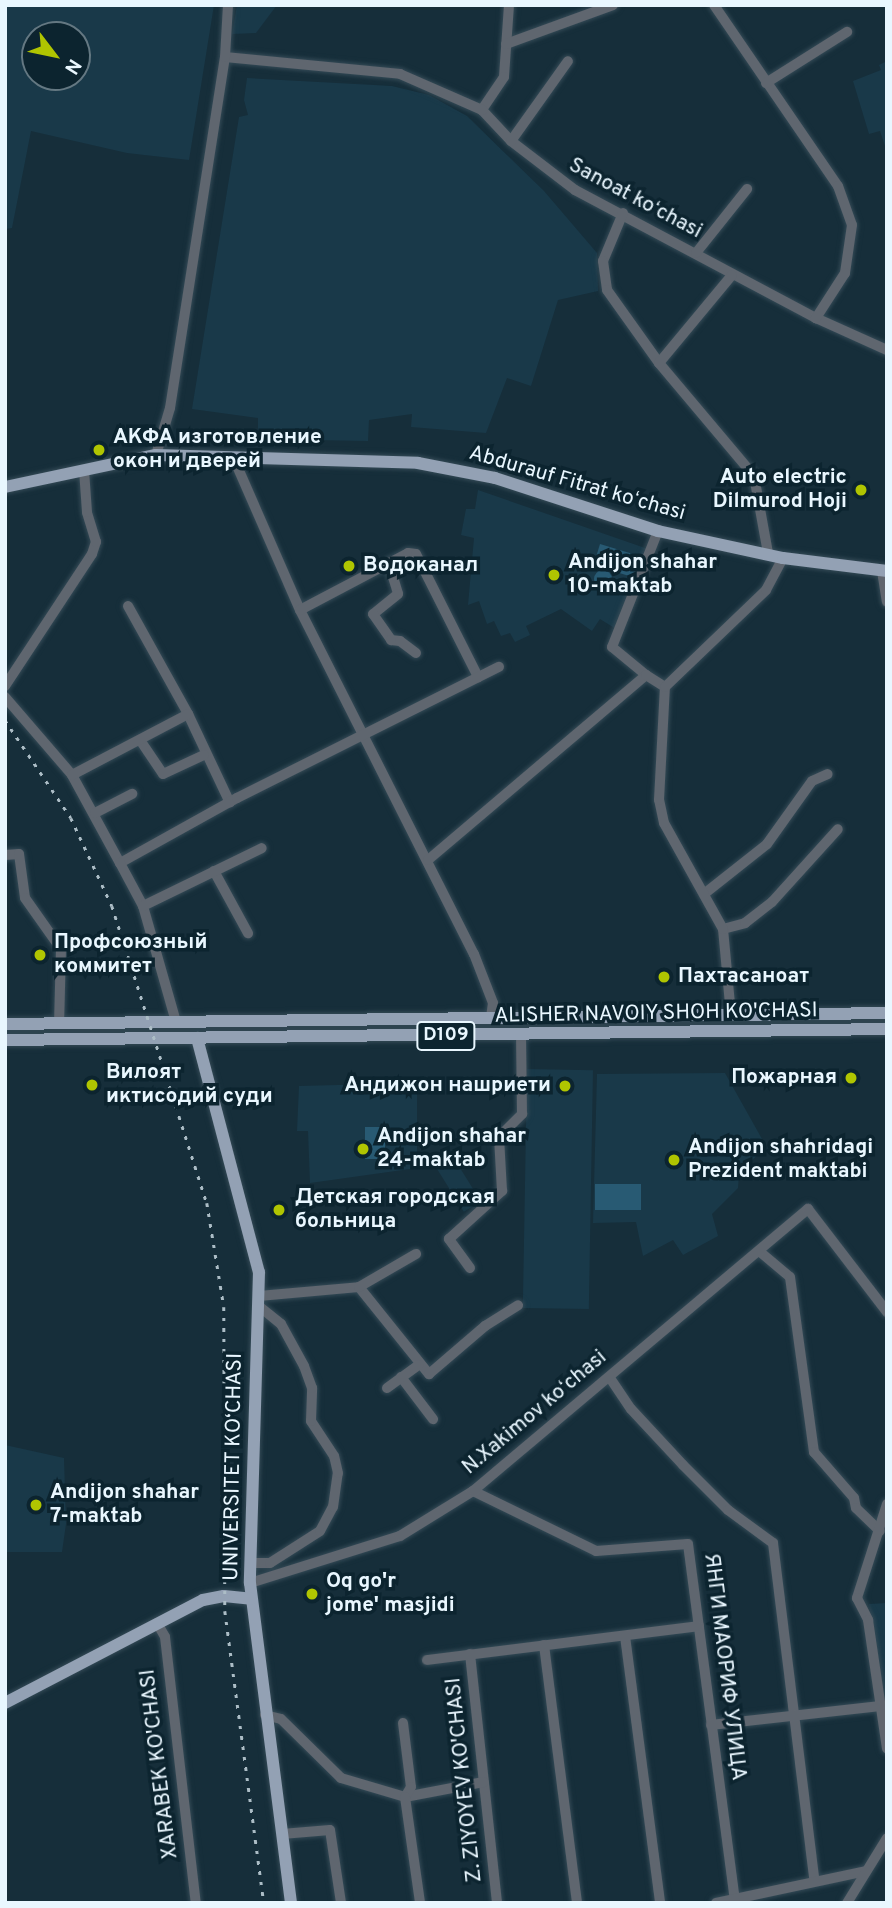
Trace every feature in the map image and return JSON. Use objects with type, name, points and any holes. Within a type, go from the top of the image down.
[{"type":"main road","name":"Abdurauf Fitrat koʻchasi","points":[[5,487],[156,455],[448,467],[495,478],[658,531],[783,558],[884,571]]},
{"type":"main road","name":"ALISHER NAVOIY SHOH KO'CHASI","points":[[5,1024],[887,1013]]},
{"type":"main road","points":[[839,1014],[839,1031]]},
{"type":"main road","points":[[863,1014],[864,1030]]},
{"type":"main road","points":[[672,1016],[673,1032]]},
{"type":"main road","points":[[491,1018],[491,1035]]},
{"type":"main road","points":[[385,1019],[385,1036]]},
{"type":"main road","name":"ALISHER NAVOIY SHOH KO'CHASI","points":[[5,1040],[887,1029]]},
{"type":"main road","name":"UNIVERSITET KО‘CHASI","points":[[197,1038],[243,1202],[259,1272],[250,1583],[290,1903]]},
{"type":"main road","points":[[5,1703],[203,1600],[224,1596],[251,1599]]},
{"type":"street","points":[[156,455],[170,408],[225,57],[229,5]]},
{"type":"street","points":[[225,57],[400,74],[482,110],[504,77],[509,5]]},
{"type":"street","points":[[506,44],[613,5]]},
{"type":"street","points":[[713,5],[838,186],[852,225],[845,273],[816,318]]},
{"type":"street","points":[[766,83],[847,32]]},
{"type":"street","points":[[511,141],[568,61]]},
{"type":"street","name":"Sanoat koʻchasi","points":[[482,110],[511,141],[552,177],[623,213],[732,275],[816,318],[887,350]]},
{"type":"street","points":[[696,253],[747,189]]},
{"type":"street","points":[[623,213],[603,261],[607,290],[659,363],[754,476],[768,554]]},
{"type":"street","points":[[659,363],[732,275]]},
{"type":"street","points":[[234,459],[300,610],[474,954],[493,1003],[491,1018]]},
{"type":"street","points":[[5,685],[92,554],[96,542],[87,512],[84,470]]},
{"type":"street","points":[[658,531],[612,647],[665,687]]},
{"type":"street","points":[[300,610],[389,564],[416,554],[478,677]]},
{"type":"street","points":[[731,1015],[723,929],[664,823],[659,800],[665,687],[766,590],[783,558]]},
{"type":"street","points":[[389,564],[398,594],[374,608],[373,614],[391,640],[400,641],[416,653]]},
{"type":"street","points":[[884,571],[887,602]]},
{"type":"street","points":[[128,606],[188,714],[204,755],[230,803]]},
{"type":"street","points":[[120,863],[230,803],[499,667]]},
{"type":"street","points":[[428,859],[646,675]]},
{"type":"street","points":[[5,697],[72,775],[144,906],[176,1022]]},
{"type":"street","points":[[72,775],[188,714]]},
{"type":"street","points":[[140,740],[163,774],[204,755]]},
{"type":"street","points":[[704,894],[767,845],[812,781],[828,774]]},
{"type":"street","points":[[95,813],[132,794]]},
{"type":"street","points":[[723,929],[745,923],[772,902],[838,829]]},
{"type":"street","points":[[144,906],[262,848]]},
{"type":"street","points":[[5,855],[19,854],[25,898],[61,949],[58,1023]]},
{"type":"street","points":[[215,871],[248,933]]},
{"type":"street","points":[[470,1268],[449,1238],[502,1191],[499,1137],[522,1114],[521,1035]]},
{"type":"street","name":"N.Xakimov koʻchasi","points":[[250,1583],[269,1581],[400,1536],[473,1491],[610,1378],[646,1342],[807,1209],[887,1312]]},
{"type":"street","points":[[759,1251],[790,1277],[814,1452],[854,1498],[856,1508],[880,1531]]},
{"type":"street","points":[[259,1301],[359,1287],[416,1254]]},
{"type":"street","points":[[359,1287],[419,1365],[429,1374],[485,1326],[519,1304]]},
{"type":"street","points":[[250,1563],[270,1563],[320,1531],[333,1507],[338,1473],[334,1456],[311,1421],[309,1378],[281,1324],[259,1301]]},
{"type":"street","points":[[387,1388],[419,1365]]},
{"type":"street","points":[[401,1377],[432,1419]]},
{"type":"street","points":[[610,1378],[631,1409],[683,1465],[728,1510],[773,1543],[792,1717],[814,1879]]},
{"type":"street","name":"ЯНГИ МАОРИФ УЛИЦА","points":[[473,1491],[596,1551],[688,1544],[735,1899]]},
{"type":"street","points":[[887,1504],[857,1598],[868,1620],[887,1749]]},
{"type":"street","name":"XARABEK KO'CHASI","points":[[156,1623],[165,1637],[196,1903]]},
{"type":"street","points":[[427,1660],[699,1626]]},
{"type":"street","points":[[625,1636],[660,1903]]},
{"type":"street","points":[[544,1645],[577,1903]]},
{"type":"street","name":"Z. ZIYOYEV KO'CHASI","points":[[470,1654],[498,1903]]},
{"type":"street","points":[[711,1725],[880,1706]]},
{"type":"street","points":[[265,1715],[281,1719],[341,1778],[405,1797],[484,1782]]},
{"type":"street","points":[[403,1723],[411,1787],[405,1797],[420,1903]]},
{"type":"street","points":[[282,1834],[330,1830],[341,1903]]},
{"type":"street","points":[[847,1903],[887,1838]]},
{"type":"street","points":[[716,1903],[814,1879],[866,1871]]},
{"type":"shaded area","points":[[5,5],[214,5],[189,160],[127,153],[31,131],[12,228],[5,229]]},
{"type":"shaded area","points":[[237,5],[277,5],[256,33],[232,34]]},
{"type":"shaded area","points":[[887,61],[887,152],[880,131],[869,134],[853,81],[881,70],[879,65]]},
{"type":"shaded area","points":[[247,78],[392,86],[429,95],[467,116],[544,191],[597,253],[598,291],[558,300],[531,386],[507,378],[486,433],[411,427],[412,414],[369,420],[368,441],[258,439],[258,418],[192,409],[239,117],[248,115],[244,100]]},
{"type":"shaded area","name":"Andijon shahar 10-maktab","points":[[478,490],[648,549],[616,629],[600,619],[592,631],[561,609],[526,626],[530,635],[515,642],[510,633],[501,636],[494,621],[487,624],[479,601],[468,605],[474,538],[461,535],[466,509],[475,509]]},
{"type":"shaded area","points":[[600,544],[642,557],[636,578],[594,565]]},
{"type":"shaded area","points":[[603,570],[611,575],[612,579],[607,587],[603,588],[595,583],[594,579],[599,571]]},
{"type":"shaded area","points":[[527,1069],[593,1070],[589,1309],[523,1308]]},
{"type":"shaded area","name":"Andijon shahridagi Prezident maktabi","points":[[725,1073],[766,1146],[739,1174],[738,1188],[712,1214],[718,1236],[683,1255],[673,1240],[643,1256],[636,1222],[593,1223],[597,1074]]},
{"type":"shaded area","name":"Andijon shahar 24-maktab","points":[[417,1083],[417,1168],[310,1183],[308,1131],[297,1131],[299,1086]]},
{"type":"shaded area","points":[[365,1127],[385,1127],[385,1159],[365,1159]]},
{"type":"shaded area","points":[[450,1152],[481,1201],[464,1212],[433,1163]]},
{"type":"shaded area","points":[[595,1184],[641,1184],[641,1210],[595,1210]]},
{"type":"shaded area","name":"Andijon shahar 7-maktab","points":[[5,1445],[64,1458],[66,1524],[62,1552],[5,1552]]},
{"type":"shaded area","points":[[887,1603],[887,1722],[869,1604]]},
{"type":"railway","points":[[5,720],[71,818],[112,906],[207,1203],[224,1307],[225,1611],[264,1903]]},
{"type":"place","name":"АКФА изготовление окон и дверей","points":[[99,450]]},
{"type":"place","name":"Auto electric Dilmurod Hoji","points":[[861,490]]},
{"type":"place","name":"Водоканал","points":[[349,566]]},
{"type":"place","name":"Andijon shahar 10-maktab","points":[[554,575]]},
{"type":"place","name":"Профсоюзный коммитет","points":[[40,955]]},
{"type":"place","name":"Пахтасаноат","points":[[664,977]]},
{"type":"place","name":"Пожарная","points":[[851,1078]]},
{"type":"place","name":"Вилоят иктисодий суди","points":[[92,1085]]},
{"type":"place","name":"Андижон нашриети","points":[[565,1086]]},
{"type":"place","name":"Andijon shahar 24-maktab","points":[[363,1149]]},
{"type":"place","name":"Andijon shahridagi Prezident maktabi","points":[[674,1160]]},
{"type":"place","name":"Детская городская больница","points":[[279,1210]]},
{"type":"place","name":"Andijon shahar 7-maktab","points":[[36,1505]]},
{"type":"place","name":"Oq go'r jome' masjidi","points":[[312,1594]]}]
